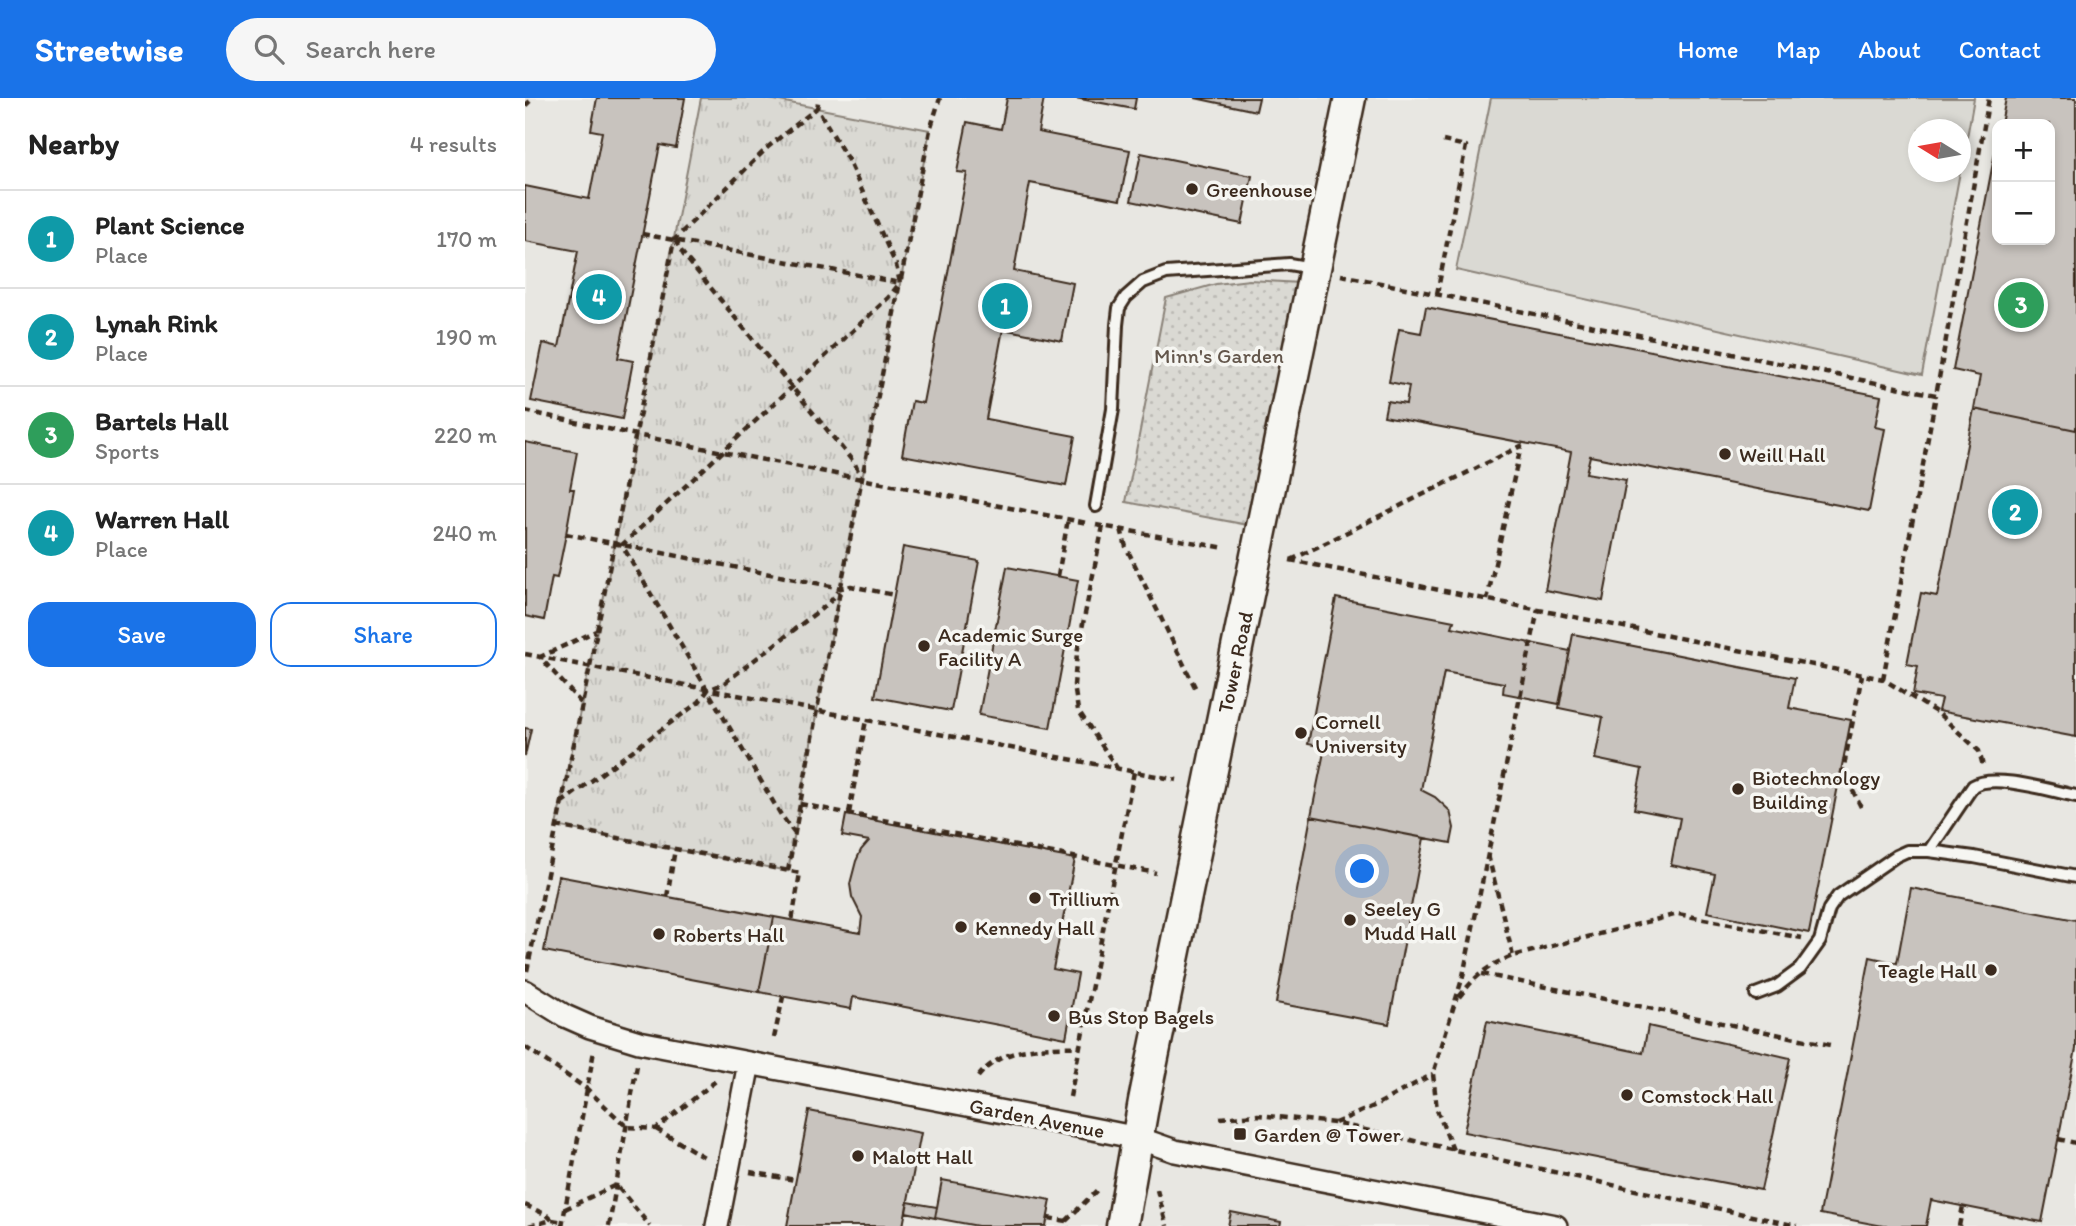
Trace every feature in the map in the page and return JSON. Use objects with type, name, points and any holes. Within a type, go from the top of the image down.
[{"type":"street","name":"Tower Road","points":[[1122,1226],[1350,98]]},
{"type":"street","name":"Garden Avenue","points":[[525,991],[565,1016],[613,1035],[1138,1138],[1175,1151],[1556,1226]]},
{"type":"street","points":[[717,1226],[749,1063]]},
{"type":"lane","points":[[1095,506],[1113,408],[1119,309],[1126,297],[1143,282],[1165,274],[1289,264],[1315,269]]},
{"type":"lane","points":[[1929,851],[1973,786],[1979,783],[2010,783],[2076,796]]},
{"type":"lane","points":[[1756,995],[1777,986],[1800,970],[1820,941],[1829,909],[1838,896],[1907,851],[1974,857],[2076,877]]},
{"type":"path","points":[[525,106],[533,98]]},
{"type":"path","points":[[525,991],[528,962],[615,544],[674,240],[768,147],[817,108],[819,98]]},
{"type":"path","points":[[788,871],[930,130],[940,98]]},
{"type":"path","points":[[1883,679],[1989,98]]},
{"type":"path","points":[[817,108],[848,160],[896,265],[900,283]]},
{"type":"path","points":[[1437,294],[1466,146],[1443,141]]},
{"type":"path","points":[[642,234],[900,283]]},
{"type":"path","points":[[674,240],[855,464],[862,479]]},
{"type":"path","points":[[1315,269],[1936,396]]},
{"type":"path","points":[[622,545],[725,452],[888,298],[900,283]]},
{"type":"path","points":[[525,411],[636,435],[1225,548]]},
{"type":"path","points":[[1487,600],[1521,446],[1290,560],[1316,566],[1883,679],[1939,713],[1979,751]]},
{"type":"path","points":[[1058,576],[1068,519]]},
{"type":"path","points":[[1103,526],[1077,653],[1074,685],[1079,710],[1118,769]]},
{"type":"path","points":[[1121,529],[1126,547],[1196,689]]},
{"type":"path","points":[[566,534],[841,588],[851,586],[894,595]]},
{"type":"path","points":[[622,545],[781,815],[795,834]]},
{"type":"path","points":[[561,803],[699,702],[708,690],[723,684],[829,603],[841,588]]},
{"type":"path","points":[[1453,1150],[1437,1110],[1433,1074],[1458,998],[1538,609]]},
{"type":"path","points":[[540,657],[597,631]]},
{"type":"path","points":[[525,654],[1177,780]]},
{"type":"path","points":[[540,657],[582,703]]},
{"type":"path","points":[[1861,807],[1843,771],[1862,675]]},
{"type":"path","points":[[849,813],[866,720]]},
{"type":"path","points":[[1070,1097],[1134,772]]},
{"type":"path","points":[[800,804],[1156,873]]},
{"type":"path","points":[[556,826],[800,873],[792,920]]},
{"type":"path","points":[[667,897],[675,849]]},
{"type":"path","points":[[1488,853],[1513,956]]},
{"type":"path","points":[[1458,998],[1492,964],[1513,956],[1678,914],[1809,940]]},
{"type":"path","points":[[1481,973],[1830,1045]]},
{"type":"path","points":[[774,1038],[783,997]]},
{"type":"path","points":[[978,1077],[997,1058],[1016,1052],[1079,1046]]},
{"type":"path","points":[[525,1047],[587,1089],[627,1126],[656,1129],[706,1158]]},
{"type":"path","points":[[525,1205],[562,1224],[594,1051]]},
{"type":"path","points":[[609,1226],[638,1060]]},
{"type":"path","points":[[1334,1123],[1376,1105],[1433,1074]]},
{"type":"path","points":[[656,1129],[723,1076]]},
{"type":"path","points":[[1220,1118],[1285,1116],[1334,1123],[1797,1226]]},
{"type":"path","points":[[2059,1139],[2076,1143]]},
{"type":"path","points":[[758,1174],[795,1180]]},
{"type":"path","points":[[565,1209],[616,1185]]},
{"type":"path","points":[[616,1185],[650,1226]]},
{"type":"path","points":[[1156,1185],[1167,1226]]},
{"type":"path","points":[[1048,1218],[1067,1224],[1098,1189]]},
{"type":"path","points":[[1959,1226],[1963,1206]]},
{"type":"path","points":[[529,1226],[552,1220]]},
{"type":"shaded area","name":"Cornell University","points":[[525,98],[2076,98],[2076,1226],[525,1226]]},
{"type":"green space","points":[[701,98],[764,98],[930,130],[788,871],[556,826],[615,544]]},
{"type":"green space","points":[[1491,98],[1974,98],[1970,119],[1908,119],[1908,182],[1958,182],[1922,375],[1456,270]]},
{"type":"green space","name":"Minn's Garden","points":[[1249,280],[1299,283],[1248,525],[1126,502],[1166,298],[1216,284]]},
{"type":"building","points":[[597,98],[685,98],[676,148],[660,145],[618,358],[633,361],[622,419],[531,401],[543,343],[559,347],[578,251],[525,241],[525,186],[589,199],[602,132],[591,130]]},
{"type":"building","points":[[1007,98],[1044,98],[1038,132],[1130,150],[1120,200],[1030,183],[1014,271],[1073,283],[1062,341],[1003,329],[986,419],[1075,436],[1066,486],[902,455],[912,401],[923,403],[967,173],[957,172],[967,122],[1001,129]]},
{"type":"building","points":[[1075,98],[1136,98],[1134,109]]},
{"type":"building","points":[[1195,98],[1259,98],[1256,111]]},
{"type":"building","points":[[2006,98],[2076,98],[2076,430],[1974,409],[1980,376],[1953,370],[1992,168],[1992,245],[2055,245],[2055,119],[2002,119]]},
{"type":"building","name":"Greenhouse","points":[[1141,153],[1252,176],[1242,224],[1131,201]]},
{"type":"building","name":"Weill Hall","points":[[1426,307],[1881,396],[1875,427],[1885,429],[1869,511],[1590,456],[1586,473],[1626,480],[1603,601],[1545,590],[1571,452],[1384,416],[1387,401],[1406,404],[1409,386],[1389,382],[1399,329],[1421,333]]},
{"type":"building","points":[[1974,409],[2076,430],[2076,737],[1938,711],[1941,699],[1913,694],[1918,666],[1907,664],[1921,593],[1937,596]]},
{"type":"building","points":[[525,442],[577,452],[566,534],[557,578],[552,577],[544,620],[525,616]]},
{"type":"building","name":"Academic Surge Facility A","points":[[903,547],[979,561],[951,711],[875,697]]},
{"type":"building","points":[[1007,567],[1078,580],[1050,728],[979,715]]},
{"type":"building","points":[[1336,598],[1454,621],[1452,627],[1570,651],[1559,704],[1503,693],[1504,683],[1444,672],[1421,790],[1435,797],[1450,811],[1454,828],[1451,843],[1311,816],[1325,747],[1308,744]]},
{"type":"building","name":"Biotechnology Building","points":[[1573,634],[1795,678],[1789,708],[1851,720],[1809,933],[1707,912],[1715,874],[1671,865],[1680,818],[1634,809],[1642,769],[1595,759],[1603,717],[1559,708]]},
{"type":"building","points":[[525,728],[531,729],[525,756]]},
{"type":"building","name":"Kennedy Hall","points":[[846,815],[1075,859],[1053,969],[1078,974],[1066,1038],[853,997],[851,1009],[759,992],[774,917],[860,933],[862,917],[852,897],[850,884],[856,861],[869,841],[842,836]]},
{"type":"building","name":"Seeley G Mudd Hall","points":[[1311,816],[1424,838],[1389,1024],[1276,1003]]},
{"type":"building","name":"Roberts Hall","points":[[558,876],[774,917],[759,992],[544,951]]},
{"type":"building","name":"Teagle Hall","points":[[1911,888],[2076,920],[2076,1049],[2042,1222],[1931,1200],[1926,1226],[1883,1226],[1820,1214],[1870,957],[1897,963]]},
{"type":"building","name":"Comstock Hall","points":[[1487,1021],[1643,1053],[1648,1026],[1790,1058],[1761,1190],[1464,1132]]},
{"type":"building","name":"Malott Hall","points":[[809,1111],[921,1133],[903,1226],[787,1226]]},
{"type":"building","name":"Malott Hall","points":[[942,1180],[1051,1200],[1046,1226],[978,1226],[935,1218]]},
{"type":"building","points":[[908,1202],[937,1207],[935,1218],[906,1212]]},
{"type":"building","points":[[1231,1212],[1281,1222],[1280,1226],[1228,1226]]},
{"type":"place","name":"Greenhouse","points":[[1192,189]]},
{"type":"place","name":"Warren Hall","points":[[599,297]]},
{"type":"place","name":"Bartels Hall","points":[[2021,305]]},
{"type":"place","name":"Plant Science","points":[[1005,306]]},
{"type":"place","name":"Weill Hall","points":[[1725,454]]},
{"type":"place","name":"Lynah Rink","points":[[2015,512]]},
{"type":"place","name":"Academic Surge Facility A","points":[[924,646]]},
{"type":"place","name":"Cornell University","points":[[1301,733]]},
{"type":"place","name":"Biotechnology Building","points":[[1738,789]]},
{"type":"place","name":"Trillium","points":[[1035,898]]},
{"type":"place","name":"Seeley G Mudd Hall","points":[[1350,920]]},
{"type":"place","name":"Kennedy Hall","points":[[961,927]]},
{"type":"place","name":"Roberts Hall","points":[[659,934]]},
{"type":"place","name":"Teagle Hall","points":[[1991,970]]},
{"type":"place","name":"Bus Stop Bagels","points":[[1054,1016]]},
{"type":"place","name":"Comstock Hall","points":[[1627,1095]]},
{"type":"place","name":"Garden @ Tower","points":[[1240,1134]]},
{"type":"place","name":"Malott Hall","points":[[858,1156]]}]
